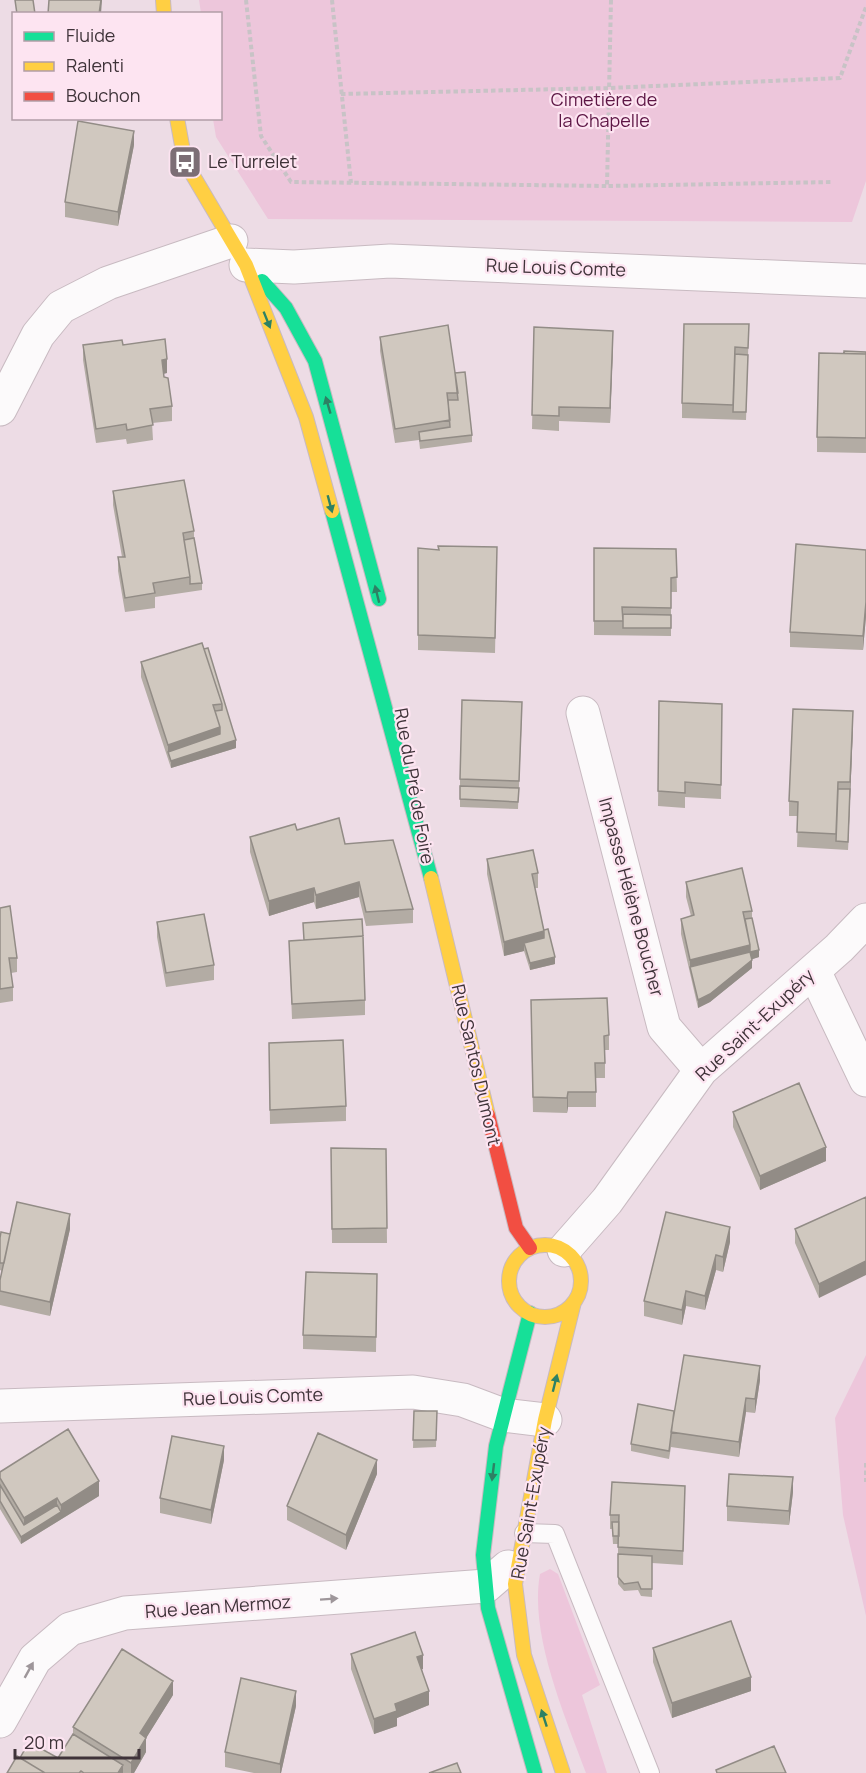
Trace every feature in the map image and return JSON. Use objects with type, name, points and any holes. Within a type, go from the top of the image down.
[{"type":"main road","points":[[177,120],[186,162],[238,253],[280,301],[300,329],[315,361],[381,608]]},
{"type":"main road","name":"Rue du Pré de Foire","points":[[238,253],[306,417],[431,878]]},
{"type":"main road","name":"Rue du Pré de Foire","points":[[398,702],[431,878]]},
{"type":"main road","name":"Rue Santos Dumont","points":[[431,878],[509,1204],[516,1228],[530,1248]]},
{"type":"main road","points":[[554,1245],[564,1250],[579,1268],[581,1279],[574,1302],[562,1313],[546,1317],[530,1313],[519,1306],[511,1294],[509,1281],[515,1262],[530,1248],[554,1245]]},
{"type":"main road","name":"Rue Saint-Exupéry","points":[[563,1773],[524,1655],[515,1584],[545,1420],[574,1302]]},
{"type":"main road","name":"Rue Saint-Exupéry","points":[[530,1313],[495,1446],[483,1555],[488,1608],[536,1773]]},
{"type":"street","name":"Rue Louis Comte","points":[[0,409],[38,335],[61,307],[108,283],[238,253],[294,267],[390,261],[866,281]]},
{"type":"street","name":"Impasse Hélène Boucher","points":[[583,713],[664,1027],[701,1070]]},
{"type":"street","name":"Rue Saint-Exupéry","points":[[564,1250],[607,1201],[701,1070],[814,971],[866,920]]},
{"type":"street","points":[[814,971],[866,1080]]},
{"type":"street","name":"Rue Louis Comte","points":[[0,1406],[413,1392],[463,1400],[502,1415]]},
{"type":"street","points":[[502,1415],[545,1420]]},
{"type":"street","points":[[486,1586],[522,1545]]},
{"type":"street","name":"Rue Jean Mermoz","points":[[0,1721],[35,1659],[70,1629],[125,1613],[486,1586]]},
{"type":"lane","points":[[522,1545],[555,1534],[650,1773]]},
{"type":"path","points":[[246,0],[261,136],[291,182],[607,186],[833,182]]},
{"type":"path","points":[[332,0],[351,183]]},
{"type":"path","points":[[607,186],[611,0]]},
{"type":"path","points":[[341,94],[609,88],[840,78],[866,7]]},
{"type":"path","points":[[866,1463],[866,1482]]},
{"type":"green space","name":"Cimetière de la Chapelle","points":[[199,0],[866,0],[866,181],[852,222],[268,219],[216,137],[213,120],[222,120],[222,12],[201,12]]},
{"type":"green space","points":[[866,1355],[866,1616],[843,1515],[835,1418]]},
{"type":"green space","points":[[550,1569],[558,1574],[600,1685],[582,1695],[607,1773],[586,1773],[551,1675],[544,1648],[538,1597],[540,1574]]},
{"type":"building","points":[[15,0],[33,0],[35,12],[17,12]]},
{"type":"building","points":[[49,0],[101,0],[99,12],[48,12]]},
{"type":"building","points":[[78,121],[134,131],[118,212],[65,202]]},
{"type":"building","points":[[684,324],[749,324],[748,348],[735,347],[733,405],[682,403]]},
{"type":"building","points":[[448,325],[458,393],[447,393],[450,420],[395,429],[380,337]]},
{"type":"building","points":[[534,327],[613,331],[610,408],[559,407],[559,416],[532,415]]},
{"type":"building","points":[[165,339],[167,359],[162,360],[164,377],[168,378],[172,406],[150,409],[153,425],[127,430],[126,424],[96,429],[83,345],[122,340],[123,345]]},
{"type":"building","points":[[844,351],[866,352],[866,354],[844,354]]},
{"type":"building","points":[[819,353],[866,354],[866,438],[817,437]]},
{"type":"building","points":[[735,354],[748,355],[746,412],[733,412]]},
{"type":"building","points":[[465,372],[472,435],[420,441],[419,432],[450,427],[448,400],[458,400],[455,373]]},
{"type":"building","points":[[184,480],[194,531],[183,533],[190,577],[153,583],[155,593],[125,598],[118,557],[125,557],[113,491]]},
{"type":"building","points":[[194,538],[202,583],[190,584],[184,540]]},
{"type":"building","points":[[796,544],[866,550],[866,602],[863,636],[790,632]]},
{"type":"building","points":[[438,546],[497,547],[495,638],[418,635],[418,548],[439,550]]},
{"type":"building","points":[[594,548],[676,549],[677,577],[671,578],[671,608],[622,607],[623,621],[594,621]]},
{"type":"building","points":[[623,614],[671,615],[671,628],[623,628]]},
{"type":"building","points":[[202,643],[222,704],[213,705],[220,727],[168,745],[141,662]]},
{"type":"building","points":[[208,648],[236,740],[171,761],[168,752],[220,734],[215,711],[222,710],[222,704],[204,649]]},
{"type":"building","points":[[462,700],[522,702],[519,781],[460,779]]},
{"type":"building","points":[[659,701],[722,704],[721,785],[685,782],[685,793],[658,791]]},
{"type":"building","points":[[793,709],[853,711],[850,782],[838,782],[836,834],[797,832],[798,802],[789,801]]},
{"type":"building","points":[[460,786],[519,788],[518,802],[460,799]]},
{"type":"building","points":[[838,789],[850,789],[848,842],[836,841]]},
{"type":"building","points":[[339,818],[345,844],[393,840],[413,909],[366,912],[359,882],[316,895],[314,888],[269,901],[250,837],[295,824],[297,830]]},
{"type":"building","points":[[533,850],[538,873],[532,874],[544,931],[504,942],[487,859]]},
{"type":"building","points":[[742,868],[752,911],[743,912],[750,945],[690,960],[681,919],[694,915],[686,882]]},
{"type":"building","points":[[10,906],[17,958],[9,958],[13,987],[0,989],[0,908]]},
{"type":"building","points":[[204,914],[214,965],[166,973],[157,922]]},
{"type":"building","points":[[752,918],[759,950],[750,952],[745,919]]},
{"type":"building","points":[[362,919],[363,936],[304,940],[303,923]]},
{"type":"building","points":[[548,929],[555,957],[530,963],[524,943],[544,938],[544,930]]},
{"type":"building","points":[[363,936],[365,1000],[292,1004],[289,941]]},
{"type":"building","points":[[750,952],[752,960],[710,994],[698,1000],[690,967]]},
{"type":"building","points":[[607,998],[609,1035],[604,1036],[605,1063],[595,1063],[596,1092],[568,1092],[567,1098],[533,1097],[531,1000]]},
{"type":"building","points":[[343,1040],[346,1106],[270,1110],[269,1043]]},
{"type":"building","points":[[799,1083],[826,1147],[760,1176],[733,1112]]},
{"type":"building","points":[[331,1148],[386,1149],[387,1228],[332,1229]]},
{"type":"building","points":[[866,1197],[866,1261],[819,1284],[795,1229]]},
{"type":"building","points":[[17,1202],[70,1214],[50,1302],[0,1291],[0,1280]]},
{"type":"building","points":[[666,1212],[730,1227],[723,1257],[716,1255],[705,1296],[686,1291],[682,1310],[644,1301]]},
{"type":"building","points":[[1,1232],[10,1234],[4,1263],[0,1263]]},
{"type":"building","points":[[306,1272],[377,1274],[376,1337],[303,1335]]},
{"type":"building","points":[[684,1355],[760,1366],[755,1399],[746,1398],[739,1442],[671,1432]]},
{"type":"building","points":[[638,1404],[674,1411],[669,1451],[631,1444]]},
{"type":"building","points":[[414,1411],[437,1411],[436,1440],[413,1440]]},
{"type":"building","points":[[68,1429],[99,1481],[61,1505],[57,1498],[24,1518],[0,1478],[0,1472]]},
{"type":"building","points":[[318,1433],[377,1460],[346,1535],[287,1506]]},
{"type":"building","points":[[172,1436],[224,1446],[211,1510],[160,1498]]},
{"type":"building","points":[[729,1474],[793,1477],[789,1511],[727,1506]]},
{"type":"building","points":[[612,1482],[685,1486],[683,1551],[618,1547],[619,1515],[610,1515]]},
{"type":"building","points":[[0,1485],[24,1525],[57,1505],[61,1512],[21,1537],[0,1501]]},
{"type":"building","points":[[612,1522],[619,1522],[619,1536],[613,1536]]},
{"type":"building","points":[[618,1554],[652,1556],[652,1589],[641,1589],[638,1582],[624,1584],[618,1577]]},
{"type":"building","points":[[731,1621],[751,1677],[672,1703],[653,1648]]},
{"type":"building","points":[[415,1632],[423,1655],[417,1657],[429,1691],[395,1704],[397,1711],[374,1719],[351,1654]]},
{"type":"building","points":[[122,1649],[173,1681],[140,1733],[146,1738],[131,1763],[73,1727]]},
{"type":"building","points":[[241,1678],[296,1691],[280,1764],[225,1752]]},
{"type":"building","points":[[73,1734],[123,1765],[118,1773],[84,1773],[81,1771],[79,1773],[45,1773],[20,1758],[29,1742],[58,1758]]},
{"type":"building","points":[[774,1746],[786,1773],[717,1773],[716,1770]]},
{"type":"building","points":[[17,1756],[45,1773],[7,1773]]},
{"type":"building","points":[[457,1763],[461,1773],[429,1773]]},
{"type":"traffic: fast","points":[[262,281],[286,308],[315,361],[379,599]]},
{"type":"traffic: fast","points":[[332,511],[431,878]]},
{"type":"traffic: fast","points":[[530,1313],[496,1446],[483,1555],[488,1608],[535,1773]]},
{"type":"traffic: slow","points":[[163,0],[164,12]]},
{"type":"traffic: slow","points":[[177,120],[185,162],[246,265],[306,417],[332,511]]},
{"type":"traffic: slow","points":[[431,878],[488,1115]]},
{"type":"traffic: slow","points":[[545,1245],[565,1251],[575,1261],[581,1281],[575,1301],[565,1311],[545,1317],[525,1311],[515,1301],[509,1281],[515,1261],[525,1251],[545,1245]]},
{"type":"traffic: slow","points":[[563,1773],[524,1655],[515,1584],[545,1420],[574,1302]]},
{"type":"traffic: jam","points":[[488,1115],[516,1228],[530,1248]]},
{"type":"place","name":"Le Turrelet","points":[[185,162]]}]
